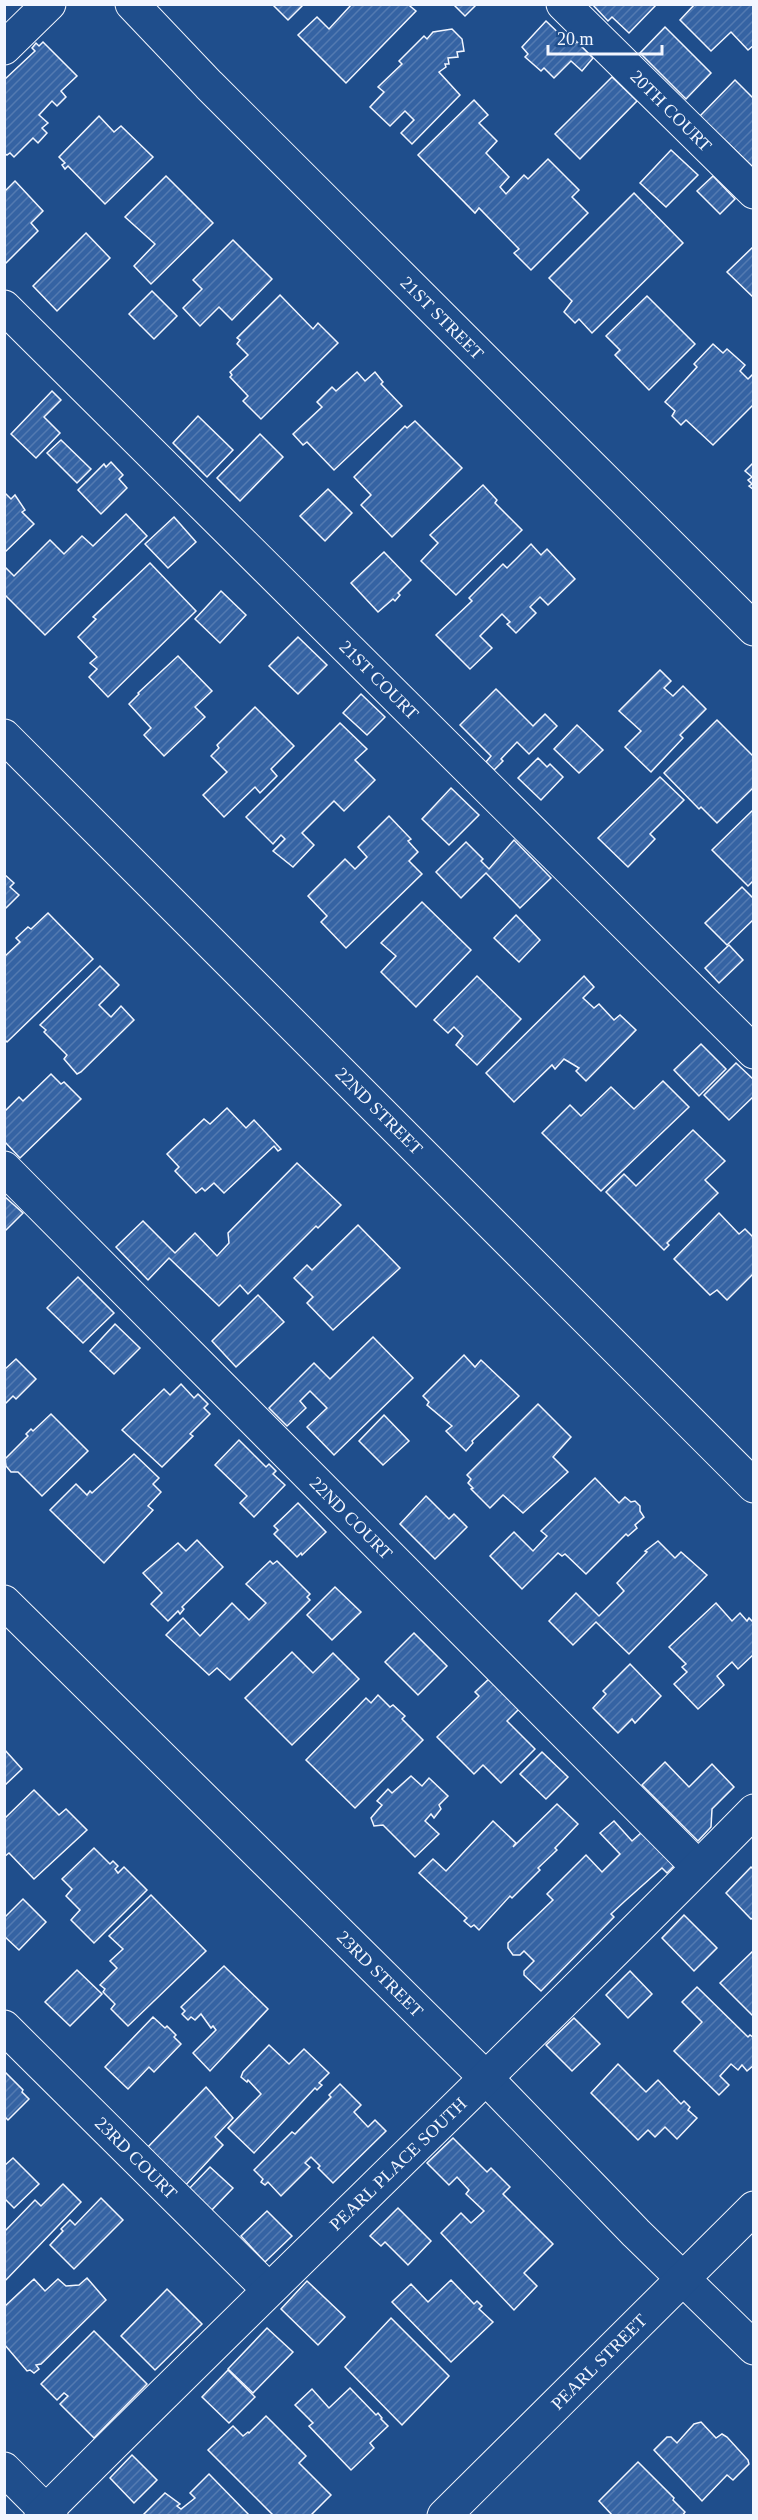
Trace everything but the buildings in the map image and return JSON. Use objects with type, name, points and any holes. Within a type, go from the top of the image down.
[{"type":"street","points":[[4,48],[49,4]]},
{"type":"street","name":"21ST STREET","points":[[132,4],[209,85],[753,629]]},
{"type":"street","name":"20TH COURT","points":[[563,4],[753,192]]},
{"type":"street","name":"21ST COURT","points":[[4,307],[753,1052]]},
{"type":"street","name":"22ND STREET","points":[[4,736],[753,1485]]},
{"type":"street","name":"22ND COURT","points":[[4,1168],[698,1867]]},
{"type":"street","name":"23RD STREET","points":[[4,1602],[487,2079],[682,2280],[753,2348]]},
{"type":"street","name":"PEARL PLACE SOUTH","points":[[46,2514],[268,2289],[487,2079],[753,1811]]},
{"type":"street","name":"23RD COURT","points":[[4,2027],[268,2289]]},
{"type":"street","name":"PEARL STREET","points":[[444,2516],[753,2208]]},
{"type":"street","points":[[4,2469],[46,2514]]}]
